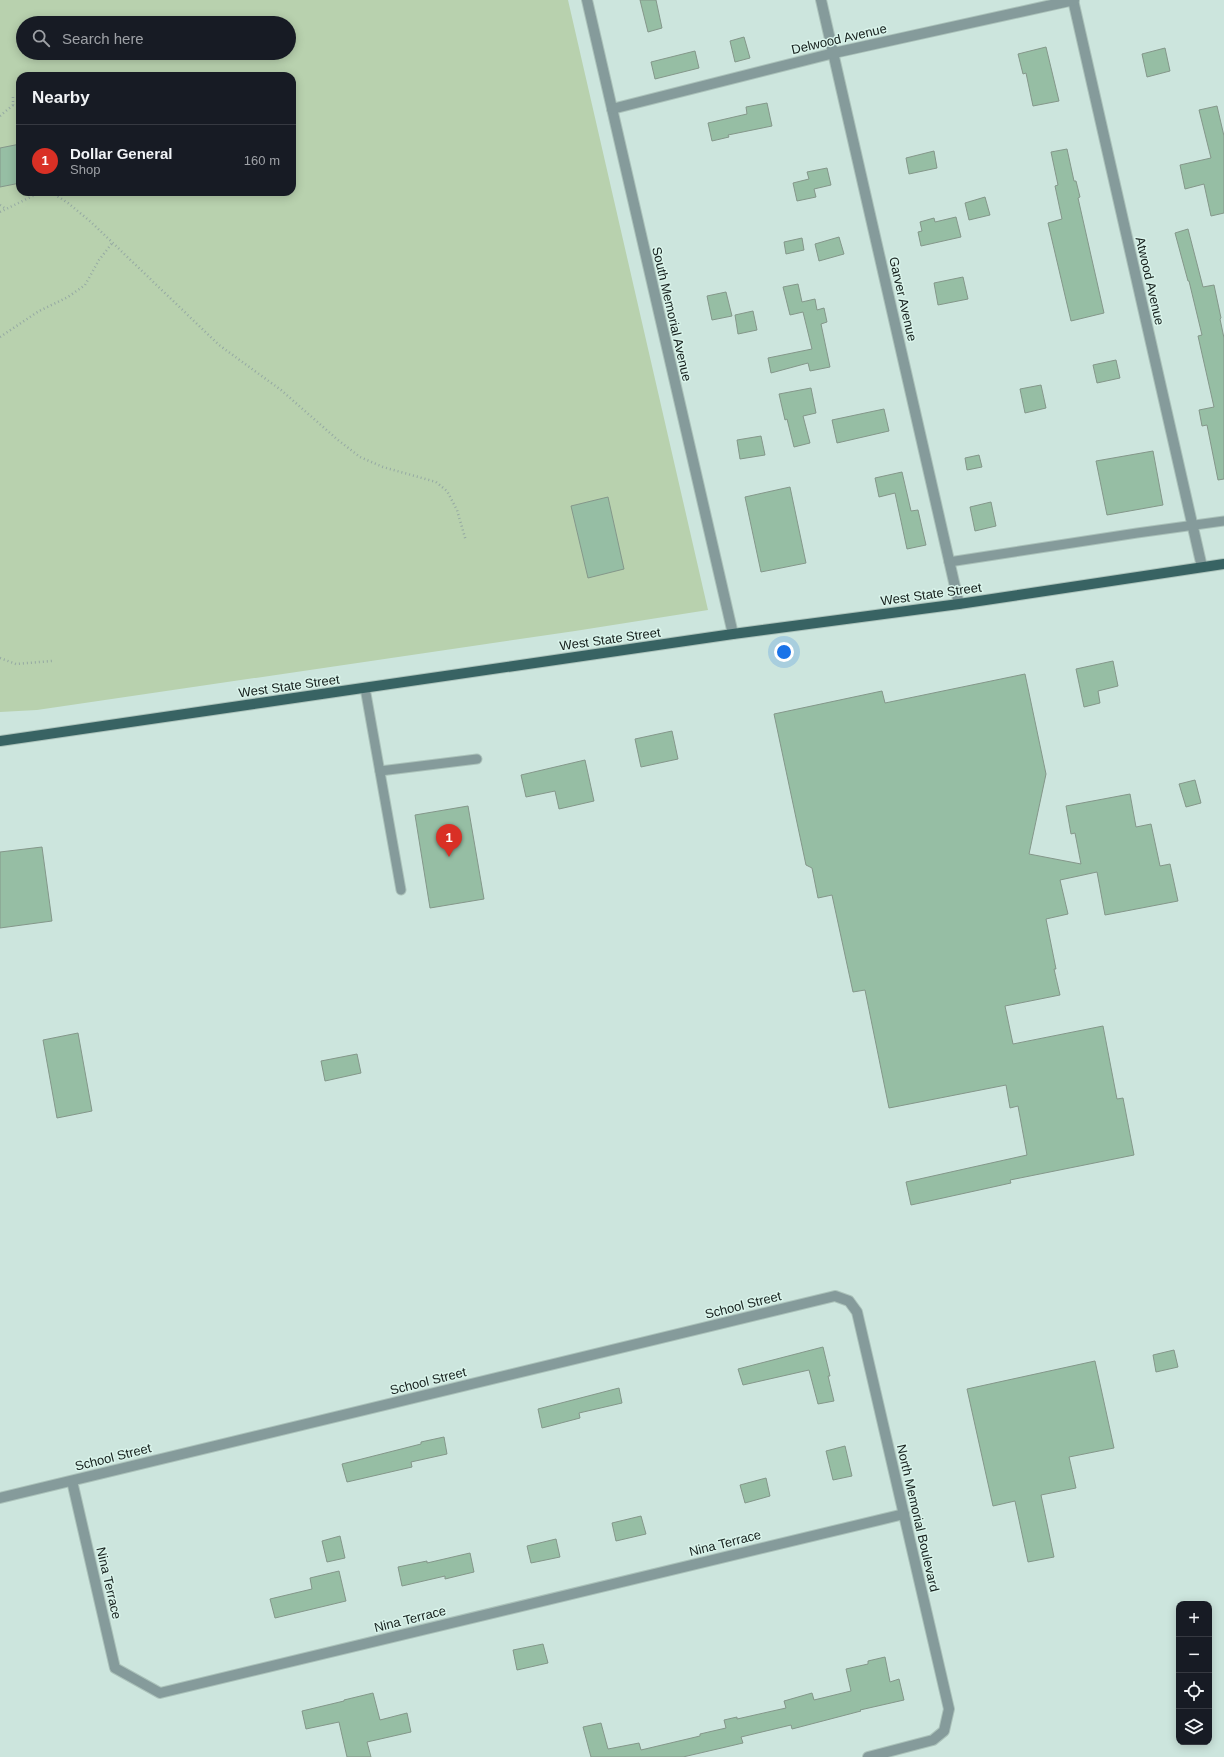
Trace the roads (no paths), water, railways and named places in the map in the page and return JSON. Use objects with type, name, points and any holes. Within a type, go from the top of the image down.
[{"type":"main road","name":"West State Street","points":[[0,741],[732,634],[959,604],[1224,564]]},
{"type":"street","name":"South Memorial Avenue","points":[[587,0],[732,634]]},
{"type":"street","name":"Garver Avenue","points":[[821,0],[959,604]]},
{"type":"street","name":"Delwood Avenue","points":[[612,109],[834,53],[1073,0]]},
{"type":"street","name":"Atwood Avenue","points":[[1073,0],[1202,567]]},
{"type":"street","name":"School Street","points":[[0,1498],[835,1296],[849,1301],[857,1312]]},
{"type":"street","name":"North Memorial Boulevard","points":[[857,1312],[949,1709],[944,1731],[933,1740],[868,1757]]},
{"type":"street","name":"Nina Terrace","points":[[72,1480],[115,1668],[160,1693],[904,1514]]},
{"type":"lane","points":[[949,562],[1137,532],[1224,521]]},
{"type":"lane","points":[[365,688],[401,890]]},
{"type":"lane","points":[[380,771],[477,759]]},
{"type":"place","name":"Dollar General","points":[[449,857]]}]
